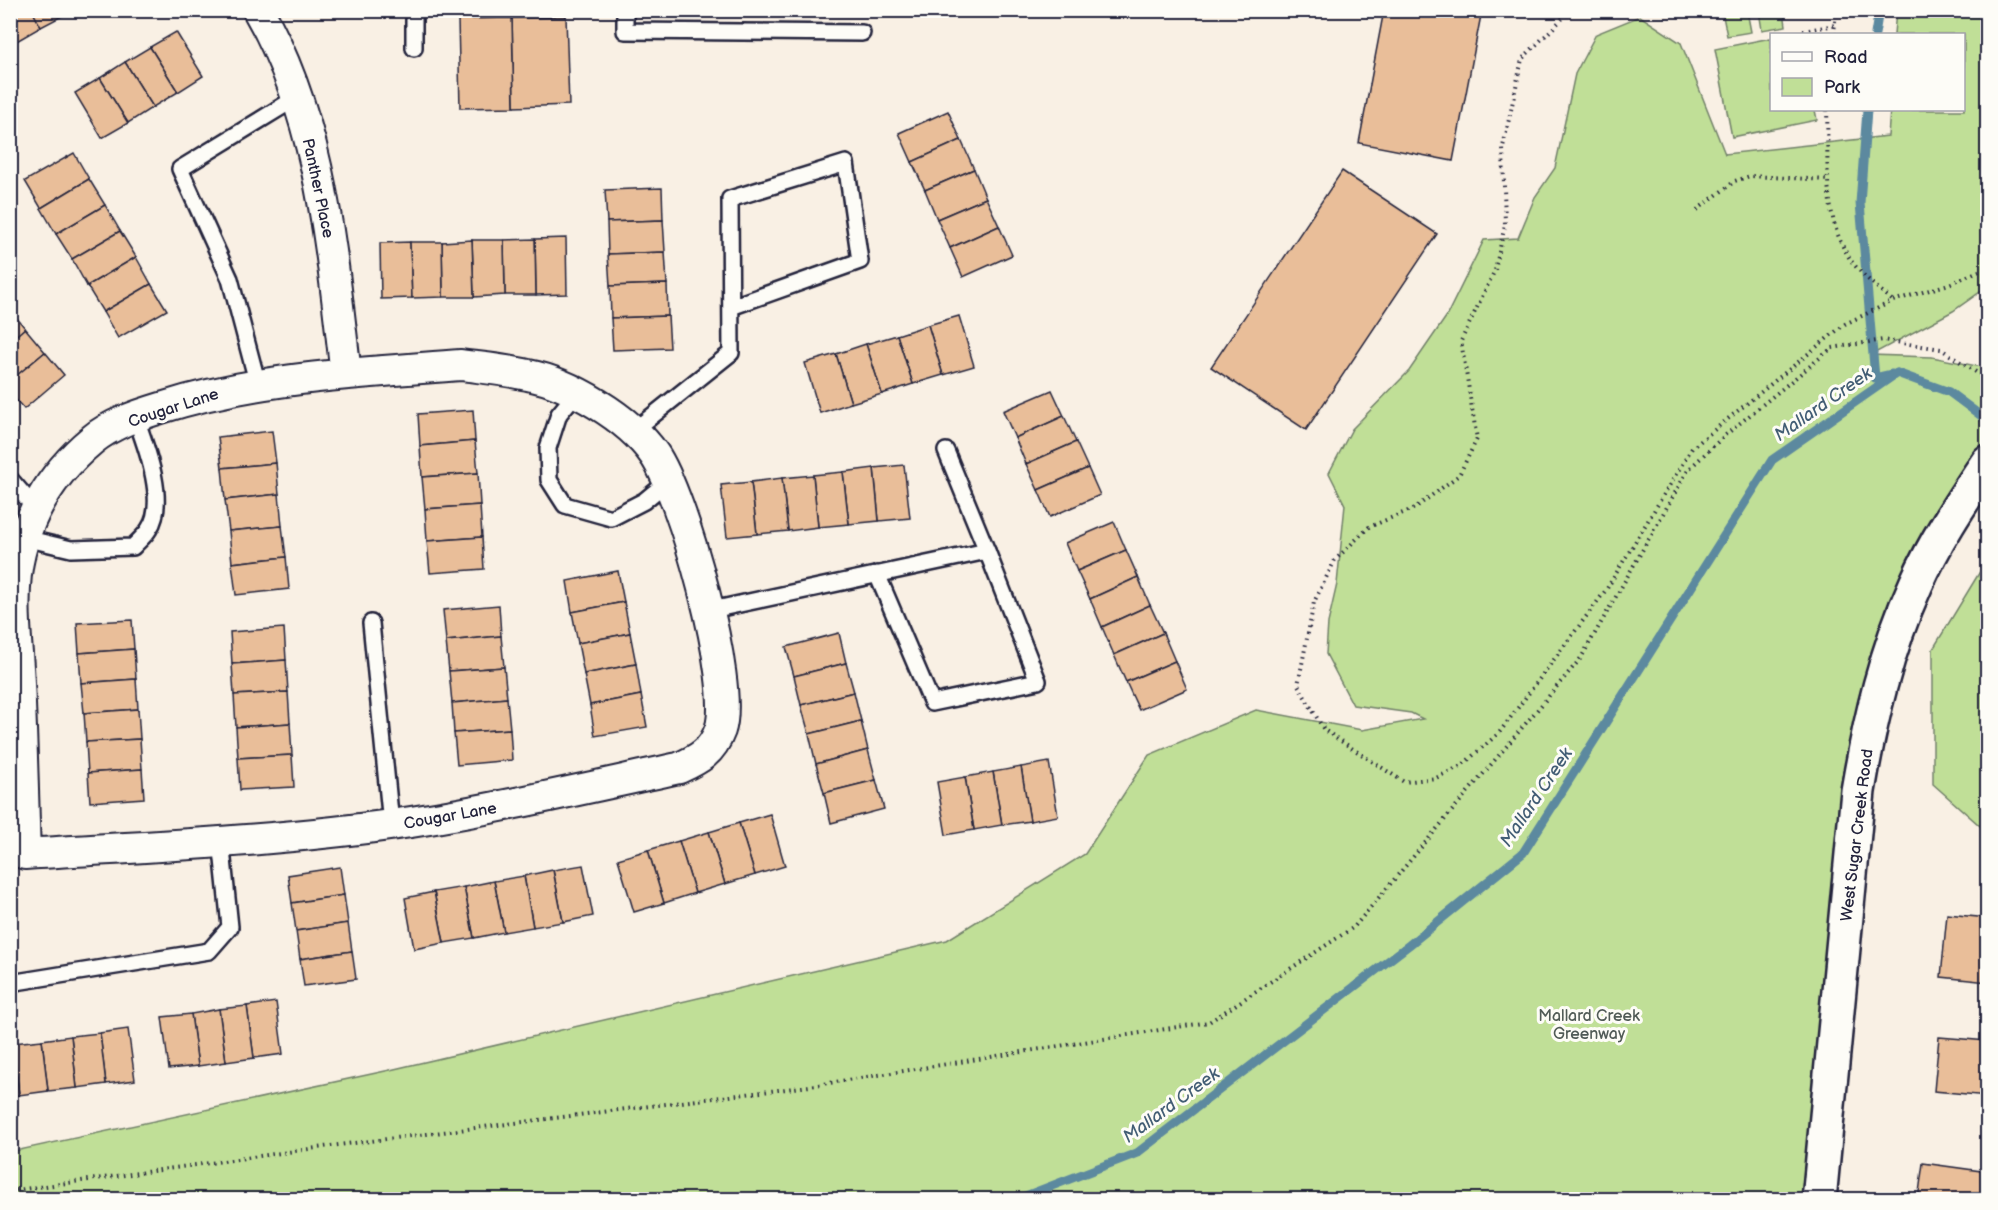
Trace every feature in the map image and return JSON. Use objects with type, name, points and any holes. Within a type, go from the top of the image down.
[{"type":"main road","name":"West Sugar Creek Road","points":[[1819,1200],[1858,791],[1865,748],[1885,663],[1916,584],[1949,522],[1988,462]]},
{"type":"street","name":"Panther Place","points":[[258,10],[305,124],[326,208],[346,374]]},
{"type":"street","name":"Cougar Lane","points":[[461,365],[530,375],[577,392],[632,432],[654,454],[678,504],[707,611],[724,702],[720,729],[706,755],[679,768],[487,809],[391,824],[221,840],[18,855],[19,681],[13,620],[16,573],[35,508],[64,468],[93,439],[135,416],[184,401],[258,385],[346,374],[461,365]]},
{"type":"lane","points":[[414,10],[414,48]]},
{"type":"lane","points":[[625,10],[625,31],[862,33]]},
{"type":"lane","points":[[258,385],[231,279],[180,169],[296,98]]},
{"type":"lane","points":[[632,432],[731,353],[730,199],[846,163],[860,261],[731,307]]},
{"type":"lane","points":[[577,392],[559,414],[548,448],[549,480],[565,506],[611,518],[644,501],[667,482]]},
{"type":"lane","points":[[25,538],[71,549],[133,547],[151,528],[157,493],[151,460],[135,416]]},
{"type":"lane","points":[[877,574],[932,703],[1038,681],[946,452]]},
{"type":"lane","points":[[10,479],[35,508]]},
{"type":"lane","points":[[707,611],[987,551]]},
{"type":"lane","points":[[371,623],[391,824]]},
{"type":"lane","points":[[10,983],[209,951],[230,927],[221,840]]},
{"type":"path","points":[[1571,10],[1522,59],[1503,147],[1505,225],[1495,270],[1461,342],[1477,439],[1459,475],[1415,508],[1369,527],[1335,560],[1314,602],[1298,685],[1324,730],[1404,782],[1436,778],[1461,766],[1499,733],[1606,590],[1692,448],[1849,322],[1891,302],[1949,284],[1988,267]]},
{"type":"path","points":[[1834,33],[1836,10]]},
{"type":"path","points":[[1803,31],[1835,25]]},
{"type":"path","points":[[1827,111],[1828,200],[1833,227],[1851,261],[1891,302]]},
{"type":"path","points":[[1697,210],[1735,181],[1750,176],[1829,180]]},
{"type":"path","points":[[10,1191],[319,1148],[810,1086],[1209,1022],[1354,927],[1581,658],[1688,470],[1741,422],[1832,348],[1883,340],[1941,349],[1988,380]]},
{"type":"green space","points":[[1722,11],[1747,11],[1751,32],[1727,36]]},
{"type":"green space","points":[[1759,11],[1784,11],[1786,26],[1762,30]]},
{"type":"green space","name":"Mallard Creek Greenway","points":[[1896,11],[1987,11],[1987,287],[1953,311],[1871,355],[1932,357],[1987,368],[1987,462],[1885,663],[1819,1199],[11,1200],[10,1152],[390,1070],[947,940],[1085,854],[1149,755],[1256,710],[1362,730],[1423,719],[1411,713],[1353,705],[1326,654],[1328,623],[1337,584],[1345,505],[1329,473],[1352,429],[1409,371],[1446,317],[1484,240],[1518,238],[1535,197],[1555,168],[1575,74],[1596,34],[1640,16],[1681,43],[1725,154],[1888,136],[1890,111],[1965,111],[1965,33],[1894,33]]},
{"type":"green space","points":[[1770,38],[1770,111],[1815,111],[1817,120],[1732,137],[1715,49]]},
{"type":"green space","points":[[1987,560],[1987,832],[1933,784],[1933,649]]},
{"type":"building","points":[[10,10],[32,10],[41,27],[15,42],[10,35]]},
{"type":"building","points":[[32,10],[67,10],[68,13],[41,27]]},
{"type":"building","points":[[457,10],[512,10],[512,18],[458,19]]},
{"type":"building","points":[[512,10],[566,10],[566,17],[512,18]]},
{"type":"building","points":[[1384,10],[1482,10],[1453,161],[1359,143]]},
{"type":"building","points":[[566,17],[569,105],[514,107],[512,18]]},
{"type":"building","points":[[512,18],[514,107],[460,108],[458,19]]},
{"type":"building","points":[[176,32],[203,76],[178,92],[150,47]]},
{"type":"building","points":[[150,47],[178,92],[153,107],[125,62]]},
{"type":"building","points":[[125,62],[153,107],[128,123],[100,78]]},
{"type":"building","points":[[100,78],[128,123],[102,138],[75,93]]},
{"type":"building","points":[[948,111],[961,140],[912,162],[899,133]]},
{"type":"building","points":[[961,140],[974,169],[925,190],[912,162]]},
{"type":"building","points":[[74,153],[89,179],[41,208],[25,181]]},
{"type":"building","points":[[974,169],[986,198],[937,219],[925,190]]},
{"type":"building","points":[[1342,171],[1437,234],[1306,430],[1211,367]]},
{"type":"building","points":[[89,179],[105,205],[56,234],[41,208]]},
{"type":"building","points":[[662,188],[663,220],[607,222],[605,190]]},
{"type":"building","points":[[986,198],[999,226],[950,248],[937,219]]},
{"type":"building","points":[[105,205],[120,231],[72,259],[56,234]]},
{"type":"building","points":[[663,220],[665,252],[608,254],[607,222]]},
{"type":"building","points":[[999,226],[1012,255],[963,277],[950,248]]},
{"type":"building","points":[[120,231],[136,257],[87,286],[72,259]]},
{"type":"building","points":[[566,238],[567,294],[536,295],[535,239]]},
{"type":"building","points":[[535,239],[536,295],[505,295],[504,240]]},
{"type":"building","points":[[472,240],[504,240],[505,295],[474,297]]},
{"type":"building","points":[[472,240],[474,297],[443,297],[442,242]]},
{"type":"building","points":[[410,242],[412,298],[381,299],[380,243]]},
{"type":"building","points":[[410,242],[442,242],[443,297],[412,298]]},
{"type":"building","points":[[665,252],[667,284],[610,286],[608,254]]},
{"type":"building","points":[[136,257],[151,284],[103,312],[87,286]]},
{"type":"building","points":[[151,284],[167,310],[118,338],[103,312]]},
{"type":"building","points":[[667,284],[668,316],[611,318],[610,286]]},
{"type":"building","points":[[10,310],[25,328],[10,341]]},
{"type":"building","points":[[668,316],[670,348],[613,350],[611,318]]},
{"type":"building","points":[[959,316],[974,366],[943,375],[928,325]]},
{"type":"building","points":[[928,325],[943,375],[913,384],[897,335]]},
{"type":"building","points":[[25,328],[45,352],[10,381],[10,341]]},
{"type":"building","points":[[897,335],[913,384],[882,394],[866,344]]},
{"type":"building","points":[[866,344],[882,394],[851,403],[836,354]]},
{"type":"building","points":[[45,352],[64,375],[24,409],[10,393],[10,381]]},
{"type":"building","points":[[836,354],[851,403],[820,413],[805,363]]},
{"type":"building","points":[[1052,390],[1064,416],[1015,438],[1003,411]]},
{"type":"building","points":[[473,410],[475,441],[420,446],[418,414]]},
{"type":"building","points":[[1064,416],[1076,442],[1026,464],[1015,438]]},
{"type":"building","points":[[272,431],[276,463],[222,468],[218,437]]},
{"type":"building","points":[[475,441],[478,473],[422,477],[420,446]]},
{"type":"building","points":[[1076,442],[1088,468],[1038,490],[1026,464]]},
{"type":"building","points":[[276,463],[279,494],[225,500],[222,468]]},
{"type":"building","points":[[904,465],[910,518],[879,521],[874,468]]},
{"type":"building","points":[[874,468],[879,521],[849,524],[843,472]]},
{"type":"building","points":[[1088,468],[1100,495],[1050,517],[1038,490]]},
{"type":"building","points":[[843,472],[849,524],[818,527],[813,475]]},
{"type":"building","points":[[478,473],[480,505],[425,509],[422,477]]},
{"type":"building","points":[[813,475],[818,527],[788,531],[782,478]]},
{"type":"building","points":[[782,478],[788,531],[757,534],[751,482]]},
{"type":"building","points":[[751,482],[757,534],[727,537],[721,485]]},
{"type":"building","points":[[279,494],[282,526],[229,531],[225,500]]},
{"type":"building","points":[[480,505],[482,537],[427,541],[425,509]]},
{"type":"building","points":[[1114,522],[1126,550],[1077,571],[1065,543]]},
{"type":"building","points":[[282,526],[286,557],[232,563],[229,531]]},
{"type":"building","points":[[482,537],[484,569],[430,573],[427,541]]},
{"type":"building","points":[[1126,550],[1138,577],[1090,599],[1077,571]]},
{"type":"building","points":[[286,557],[289,589],[236,595],[232,563]]},
{"type":"building","points":[[618,571],[624,602],[572,612],[567,581]]},
{"type":"building","points":[[1138,577],[1150,605],[1102,627],[1090,599]]},
{"type":"building","points":[[624,602],[630,633],[578,643],[572,612]]},
{"type":"building","points":[[499,605],[501,636],[446,641],[443,610]]},
{"type":"building","points":[[1150,605],[1163,633],[1114,655],[1102,627]]},
{"type":"building","points":[[132,620],[134,649],[79,653],[77,623]]},
{"type":"building","points":[[284,628],[286,660],[232,664],[230,632]]},
{"type":"building","points":[[630,633],[636,664],[584,674],[578,643]]},
{"type":"building","points":[[839,633],[846,663],[794,676],[786,647]]},
{"type":"building","points":[[1163,633],[1175,661],[1126,682],[1114,655]]},
{"type":"building","points":[[501,636],[504,667],[449,671],[446,641]]},
{"type":"building","points":[[134,649],[136,679],[81,683],[79,653]]},
{"type":"building","points":[[286,660],[288,692],[234,695],[232,664]]},
{"type":"building","points":[[1175,661],[1187,689],[1139,710],[1126,682]]},
{"type":"building","points":[[846,663],[854,692],[801,705],[794,676]]},
{"type":"building","points":[[636,664],[641,695],[590,705],[584,674]]},
{"type":"building","points":[[504,667],[507,698],[452,703],[449,671]]},
{"type":"building","points":[[136,679],[138,709],[84,713],[81,683]]},
{"type":"building","points":[[288,692],[290,723],[236,727],[234,695]]},
{"type":"building","points":[[854,692],[861,721],[809,734],[801,705]]},
{"type":"building","points":[[641,695],[647,727],[595,736],[590,705]]},
{"type":"building","points":[[507,698],[510,729],[454,733],[452,703]]},
{"type":"building","points":[[138,709],[140,739],[86,742],[84,713]]},
{"type":"building","points":[[861,721],[868,750],[816,764],[809,734]]},
{"type":"building","points":[[290,723],[292,755],[238,758],[236,727]]},
{"type":"building","points":[[510,729],[512,760],[457,765],[454,733]]},
{"type":"building","points":[[140,739],[142,769],[88,773],[86,742]]},
{"type":"building","points":[[868,750],[876,780],[824,793],[816,764]]},
{"type":"building","points":[[292,755],[294,787],[240,790],[238,758]]},
{"type":"building","points":[[1049,762],[1058,816],[1030,821],[1021,767]]},
{"type":"building","points":[[1021,767],[1030,821],[1002,825],[993,772]]},
{"type":"building","points":[[142,769],[144,798],[90,802],[88,773]]},
{"type":"building","points":[[993,772],[1002,825],[974,830],[965,777]]},
{"type":"building","points":[[965,777],[974,830],[946,835],[937,782]]},
{"type":"building","points":[[876,780],[884,809],[831,823],[824,793]]},
{"type":"building","points":[[770,814],[785,866],[755,875],[739,823]]},
{"type":"building","points":[[739,823],[755,875],[725,884],[709,832]]},
{"type":"building","points":[[709,832],[725,884],[695,893],[679,841]]},
{"type":"building","points":[[679,841],[695,893],[664,903],[648,850]]},
{"type":"building","points":[[648,850],[664,903],[634,912],[618,859]]},
{"type":"building","points":[[583,865],[593,916],[563,922],[553,870]]},
{"type":"building","points":[[340,867],[344,895],[292,903],[288,875]]},
{"type":"building","points":[[553,870],[563,922],[533,927],[524,876]]},
{"type":"building","points":[[524,876],[533,927],[504,932],[494,881]]},
{"type":"building","points":[[494,881],[504,932],[474,938],[464,887]]},
{"type":"building","points":[[464,887],[474,938],[444,943],[434,892]]},
{"type":"building","points":[[434,892],[444,943],[414,949],[405,898]]},
{"type":"building","points":[[344,895],[348,923],[296,931],[292,903]]},
{"type":"building","points":[[1947,914],[1988,918],[1988,982],[1941,977]]},
{"type":"building","points":[[348,923],[352,951],[300,959],[296,931]]},
{"type":"building","points":[[352,951],[356,979],[304,986],[300,959]]},
{"type":"building","points":[[276,1002],[283,1054],[254,1058],[247,1006]]},
{"type":"building","points":[[247,1006],[254,1058],[226,1062],[219,1009]]},
{"type":"building","points":[[219,1009],[226,1062],[198,1066],[191,1014]]},
{"type":"building","points":[[191,1014],[198,1066],[169,1069],[162,1017]]},
{"type":"building","points":[[128,1029],[135,1080],[106,1084],[100,1033]]},
{"type":"building","points":[[100,1033],[106,1084],[77,1088],[71,1036]]},
{"type":"building","points":[[71,1036],[77,1088],[48,1091],[42,1040]]},
{"type":"building","points":[[1939,1037],[1988,1041],[1988,1096],[1934,1091]]},
{"type":"building","points":[[42,1040],[48,1091],[19,1095],[13,1043]]},
{"type":"building","points":[[13,1043],[19,1095],[10,1096],[10,1044]]},
{"type":"building","points":[[1923,1163],[1988,1172],[1988,1200],[1918,1200]]},
{"type":"waterway","points":[[1875,33],[1879,10]]},
{"type":"waterway","points":[[1867,111],[1860,203],[1875,378],[1892,374]]},
{"type":"waterway","name":"Mallard Creek","points":[[1897,373],[1949,392],[1988,421]]},
{"type":"waterway","name":"Mallard Creek","points":[[912,1200],[1023,1197],[1137,1153],[1409,945],[1523,853],[1772,460],[1897,373]]}]
